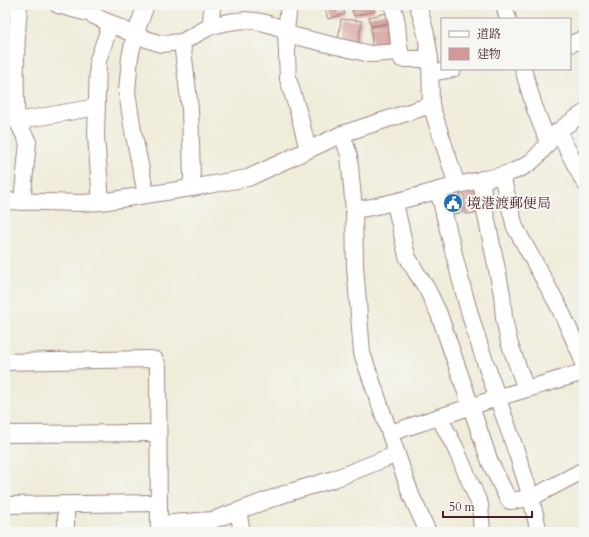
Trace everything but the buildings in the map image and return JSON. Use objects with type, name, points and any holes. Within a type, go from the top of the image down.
[{"type":"street","points":[[19,5],[15,97],[17,121],[28,142],[22,202]]},
{"type":"street","points":[[58,5],[88,13],[135,35],[161,44],[182,42],[211,26],[237,21],[252,21],[271,24],[286,32],[370,54],[400,52]]},
{"type":"street","points":[[146,5],[135,35],[130,57],[127,92],[146,194]]},
{"type":"street","points":[[211,26],[212,5]]},
{"type":"street","points":[[289,5],[286,32],[288,78],[308,150]]},
{"type":"street","points":[[392,5],[396,14],[402,59],[441,67]]},
{"type":"street","points":[[418,5],[426,34],[430,66],[431,105],[457,185]]},
{"type":"street","points":[[504,5],[508,18]]},
{"type":"street","points":[[101,202],[96,136],[98,60],[111,23]]},
{"type":"street","points":[[571,44],[584,39]]},
{"type":"street","points":[[182,42],[190,109],[191,188]]},
{"type":"street","points":[[523,70],[534,106],[584,182]]},
{"type":"street","points":[[5,202],[101,202],[248,178],[342,134],[431,105]]},
{"type":"street","points":[[17,121],[97,107]]},
{"type":"street","points":[[354,210],[395,202],[482,179],[502,176],[526,165],[542,152],[553,137],[584,113]]},
{"type":"street","points":[[342,134],[349,155],[354,210],[355,266],[362,353],[411,496],[428,532]]},
{"type":"street","points":[[502,176],[514,227],[559,307],[583,359]]},
{"type":"street","points":[[482,179],[484,206],[502,294],[504,318],[509,342],[526,389]]},
{"type":"street","points":[[438,190],[461,286],[531,498],[539,532]]},
{"type":"street","points":[[395,202],[407,256],[439,314],[490,462],[507,497],[510,501],[531,498],[584,470]]},
{"type":"street","points":[[5,362],[155,360],[158,367],[159,528],[213,520],[287,493],[334,479],[397,454]]},
{"type":"street","points":[[390,433],[498,397],[584,372]]},
{"type":"street","points":[[439,417],[455,447],[480,505],[482,532]]},
{"type":"street","points":[[5,434],[158,433]]},
{"type":"street","points":[[5,505],[159,503]]},
{"type":"street","points":[[66,504],[66,532]]},
{"type":"street","points":[[238,511],[242,532]]},
{"type":"place","name":"境港渡郵便局","points":[[453,203]]}]
